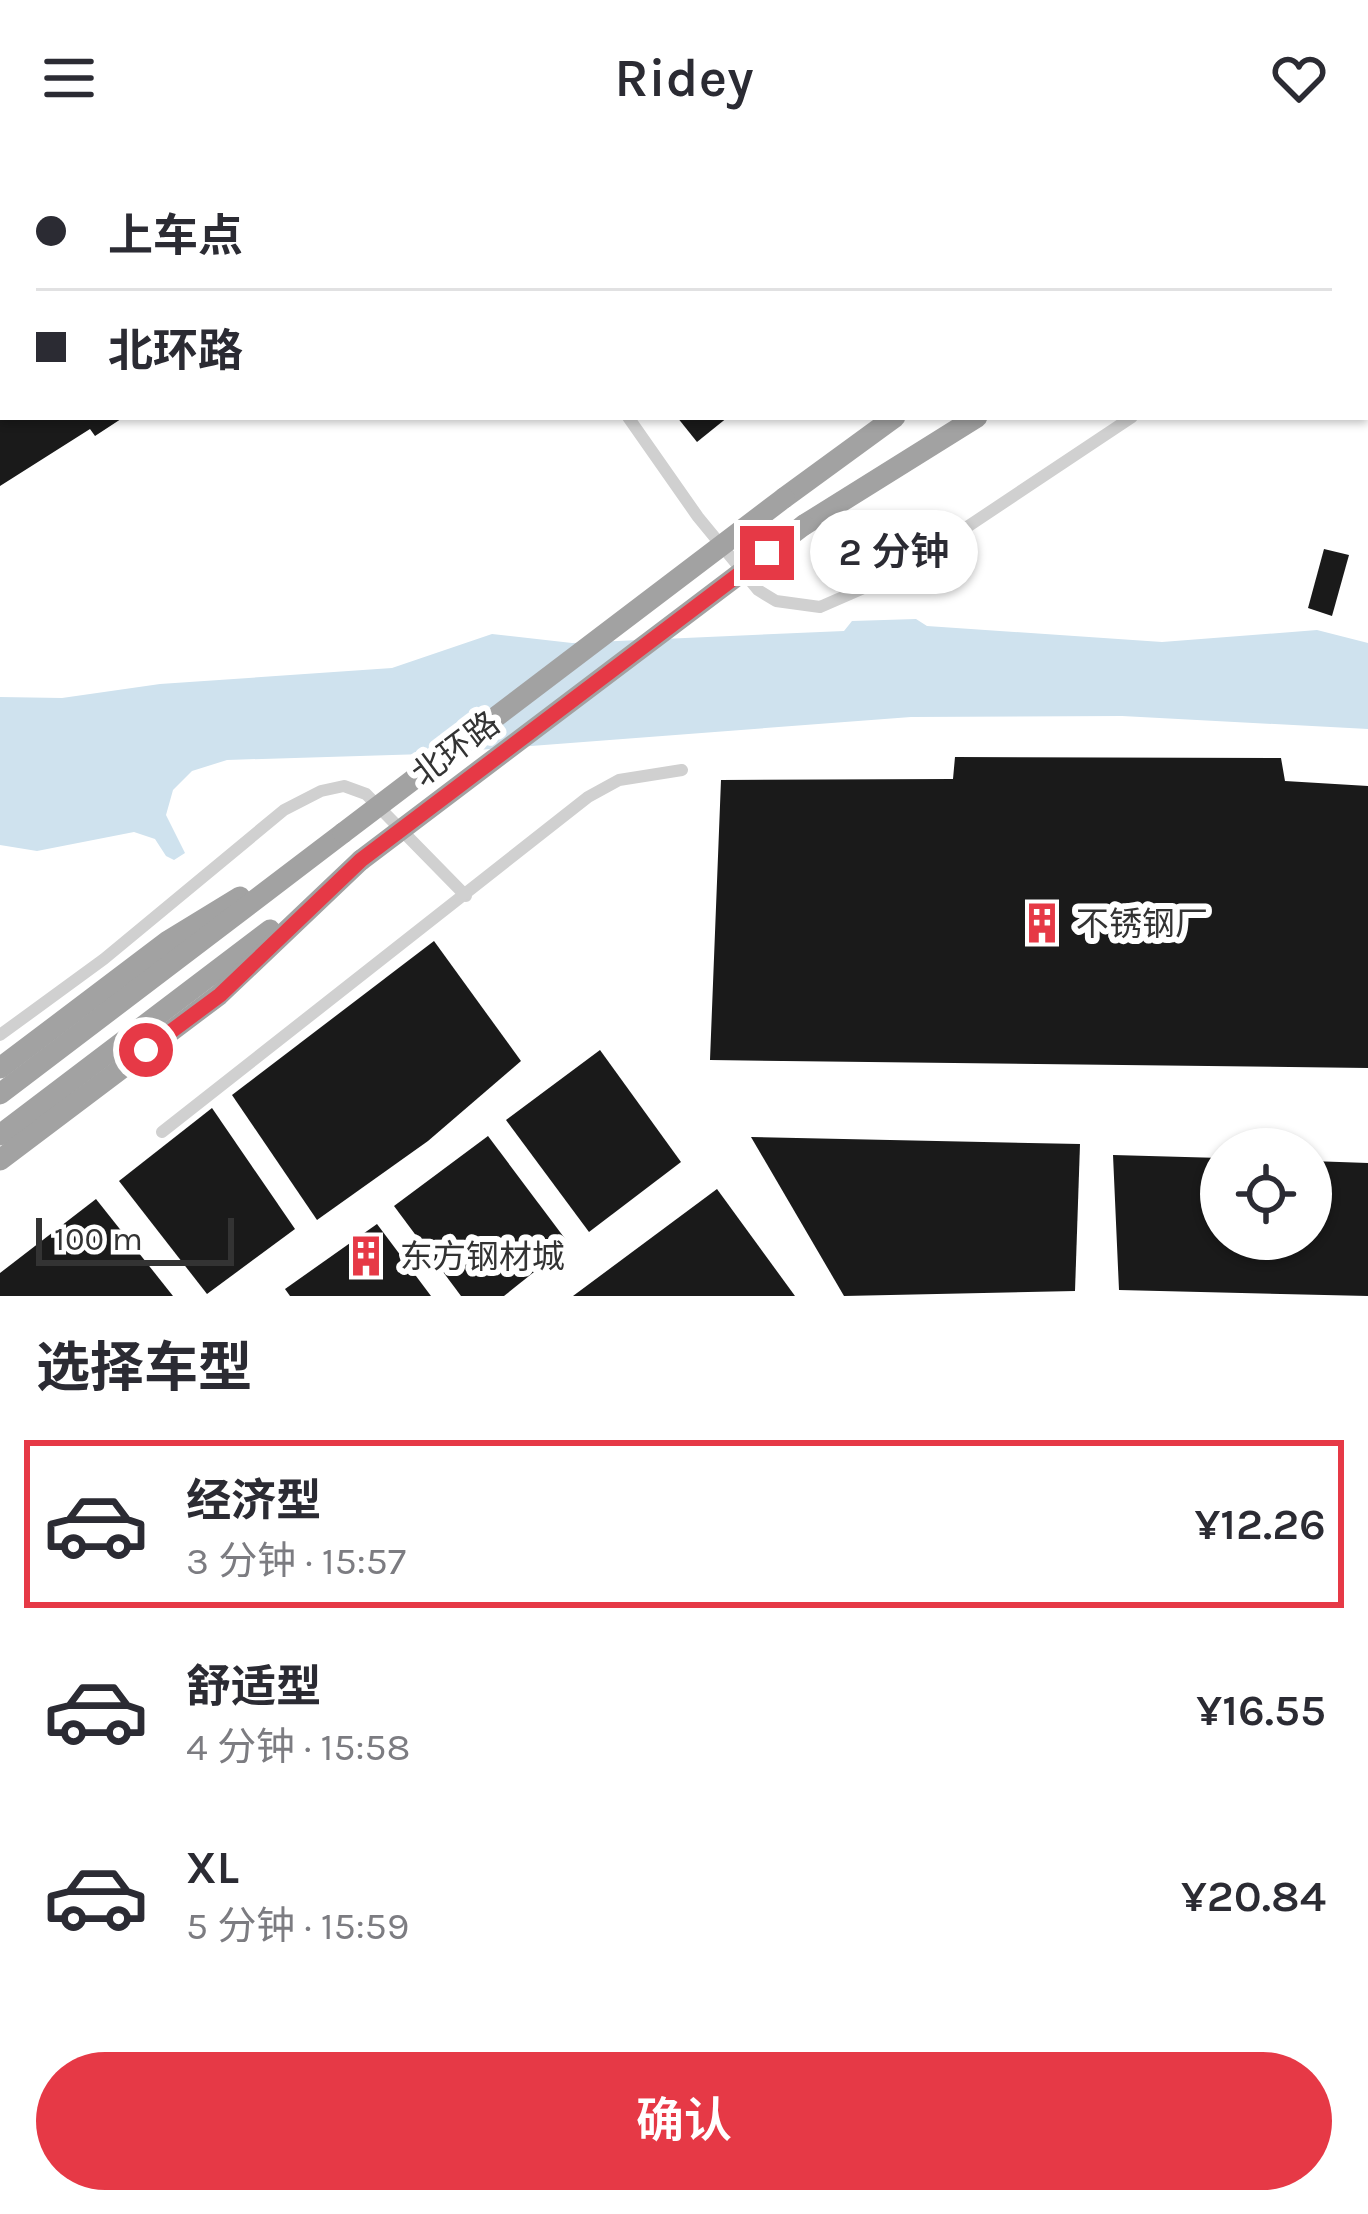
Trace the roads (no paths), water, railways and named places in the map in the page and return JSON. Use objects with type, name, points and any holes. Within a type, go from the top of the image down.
[{"type":"highway","points":[[784,498],[876,420]]},
{"type":"highway","name":"北环路","points":[[0,1094],[891,420]]},
{"type":"highway","name":"北环路","points":[[0,1135],[948,420]]},
{"type":"highway","points":[[803,525],[971,420]]},
{"type":"highway","points":[[0,1068],[169,941],[343,833]]},
{"type":"highway","points":[[0,1160],[220,995],[361,860]]},
{"type":"street","points":[[630,420],[698,517],[758,590],[776,601],[820,607],[898,573],[1128,420]]},
{"type":"street","points":[[162,1132],[588,797],[619,780],[682,770]]},
{"type":"street","points":[[0,1035],[104,959],[284,810],[322,791],[344,786],[366,794],[466,896]]},
{"type":"water","points":[[916,619],[927,626],[1162,642],[1317,630],[1368,643],[1368,729],[1122,716],[911,717],[425,754],[227,760],[192,771],[173,790],[166,815],[185,853],[174,860],[155,839],[134,832],[37,851],[0,845],[0,697],[62,698],[160,684],[392,668],[492,634],[572,643],[844,631],[852,621]]},
{"type":"place","name":"不锈钢厂","points":[[1042,923]]},
{"type":"place","name":"东方钢材城","points":[[366,1256]]}]
